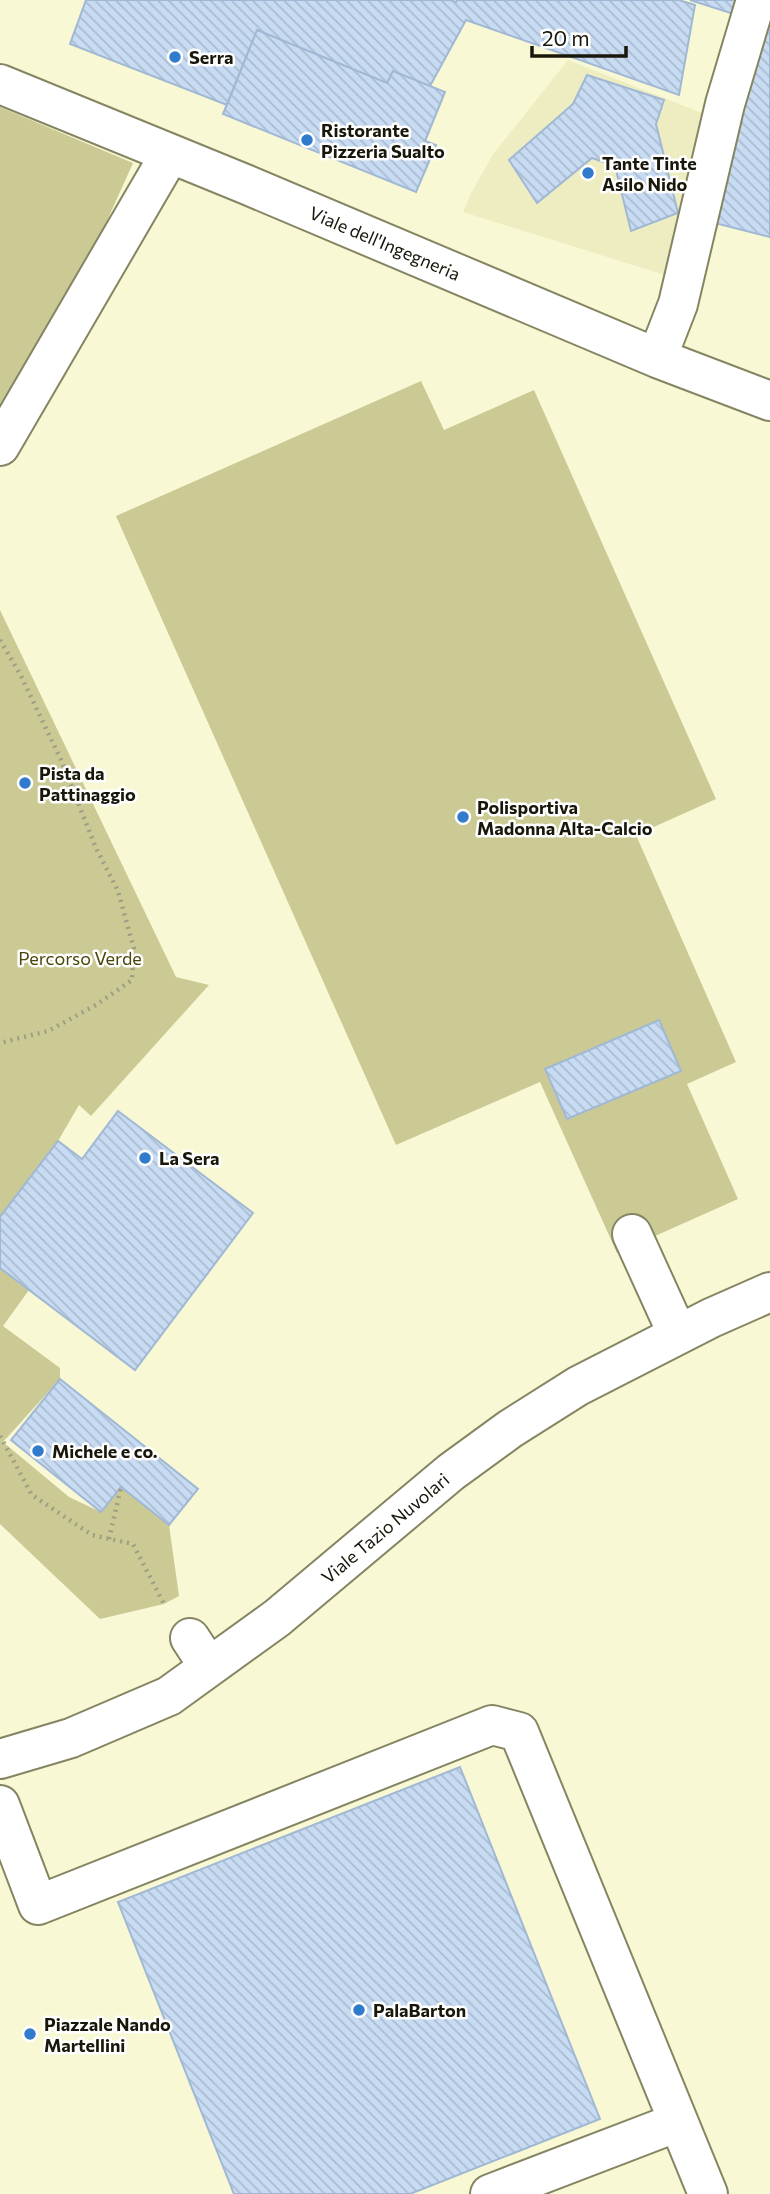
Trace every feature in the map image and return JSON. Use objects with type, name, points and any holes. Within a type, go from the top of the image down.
[{"type":"street","points":[[657,358],[678,304],[725,104],[756,0]]},
{"type":"street","name":"Viale dell'Ingegneria","points":[[0,84],[657,358],[770,401]]},
{"type":"street","points":[[0,446],[170,154]]},
{"type":"street","points":[[632,1234],[678,1335]]},
{"type":"street","name":"Viale Tazio Nuvolari","points":[[0,1759],[71,1738],[169,1696],[200,1653],[277,1618],[451,1472],[510,1429],[578,1386],[770,1292]]},
{"type":"street","points":[[0,1805],[38,1905],[492,1725],[519,1732],[708,2194]]},
{"type":"street","points":[[490,2194],[678,2122]]},
{"type":"path","points":[[0,640],[20,674],[61,760],[96,848],[118,891],[134,949],[132,980],[96,1005],[48,1031],[0,1044]]},
{"type":"path","points":[[0,1436],[32,1495],[92,1535],[133,1544],[164,1604]]},
{"type":"path","points":[[109,1539],[121,1487]]},
{"type":"shaded area","name":"Tante Tinte Asilo Nido","points":[[568,60],[707,115],[668,276],[463,212],[494,153]]},
{"type":"green space","points":[[0,107],[133,163],[0,459]]},
{"type":"green space","name":"Polisportiva Madonna Alta-Calcio","points":[[421,381],[444,430],[534,390],[716,799],[636,835],[736,1062],[687,1084],[738,1199],[617,1253],[540,1082],[396,1145],[116,516]]},
{"type":"green space","name":"Percorso Verde","points":[[0,610],[176,977],[209,985],[91,1116],[79,1105],[58,1141],[0,1217]]},
{"type":"green space","points":[[0,1268],[29,1290],[3,1326],[60,1368],[60,1379],[3,1442],[69,1497],[101,1512],[121,1487],[169,1525],[179,1596],[164,1604],[100,1619],[0,1524]]},
{"type":"building","name":"Serra","points":[[86,0],[679,0],[695,5],[679,95],[466,20],[430,86],[393,71],[387,83],[257,30],[227,105],[70,44]]},
{"type":"building","points":[[690,0],[744,0],[740,16]]},
{"type":"building","points":[[770,0],[770,237],[707,221]]},
{"type":"building","points":[[257,30],[387,83],[393,71],[445,92],[425,141],[436,145],[416,192],[223,114]]},
{"type":"building","points":[[587,75],[664,100],[656,124],[678,213],[631,231],[615,166],[592,158],[537,203],[509,160],[573,104]]},
{"type":"building","points":[[659,1020],[681,1071],[567,1119],[545,1069]]},
{"type":"building","points":[[118,1111],[253,1213],[135,1370],[0,1268],[0,1217],[58,1141],[82,1159]]},
{"type":"building","points":[[60,1379],[198,1489],[169,1525],[121,1487],[101,1512],[11,1440]]},
{"type":"building","name":"PalaBarton","points":[[460,1767],[600,2119],[410,2194],[234,2194],[118,1902]]},
{"type":"place","name":"Serra","points":[[175,57]]},
{"type":"place","name":"Ristorante Pizzeria Sualto","points":[[307,140]]},
{"type":"place","name":"Tante Tinte Asilo Nido","points":[[588,173]]},
{"type":"place","name":"Pista da Pattinaggio","points":[[25,783]]},
{"type":"place","name":"Polisportiva Madonna Alta-Calcio","points":[[463,817]]},
{"type":"place","name":"La Sera","points":[[145,1158]]},
{"type":"place","name":"Michele e co.","points":[[38,1451]]},
{"type":"place","name":"PalaBarton","points":[[359,2010]]},
{"type":"place","name":"Piazzale Nando Martellini","points":[[30,2034]]}]
